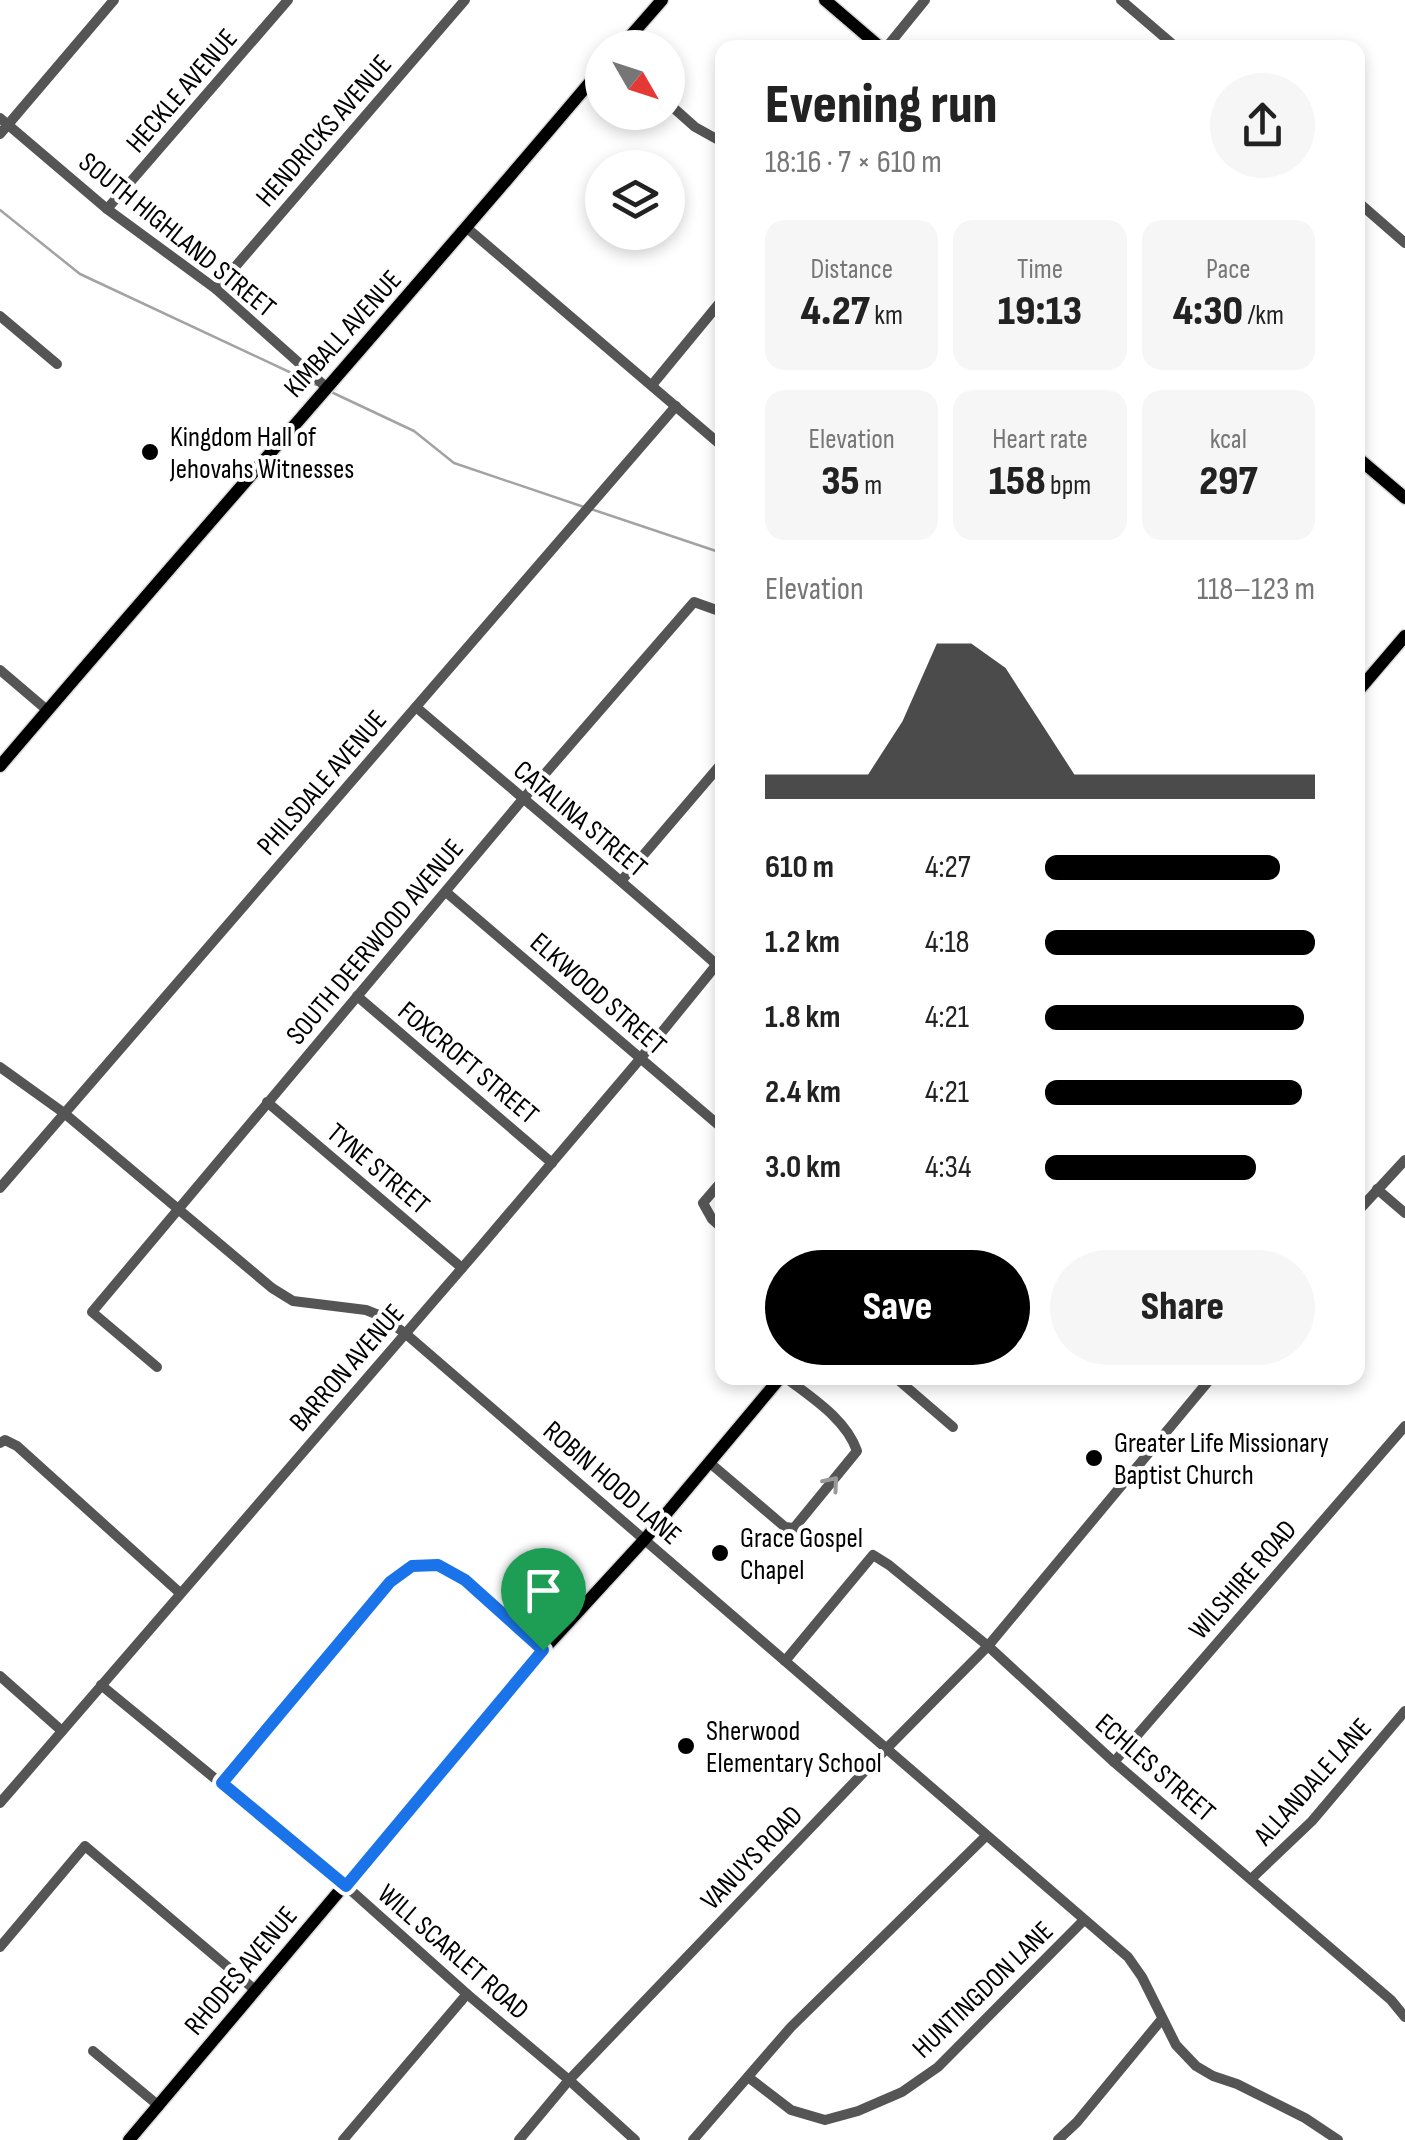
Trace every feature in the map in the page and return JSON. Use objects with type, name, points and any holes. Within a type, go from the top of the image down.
[{"type":"main road","points":[[636,30],[662,0]]},
{"type":"main road","points":[[825,0],[874,40]]},
{"type":"main road","name":"KIMBALL AVENUE","points":[[0,766],[585,88]]},
{"type":"main road","points":[[1365,464],[1405,498]]},
{"type":"main road","points":[[1365,683],[1405,636]]},
{"type":"main road","name":"RHODES AVENUE","points":[[129,2140],[543,1650],[777,1385]]},
{"type":"street","points":[[3,125],[114,0]]},
{"type":"street","name":"HECKLE AVENUE","points":[[108,210],[288,0]]},
{"type":"street","name":"HENDRICKS AVENUE","points":[[216,289],[465,0]]},
{"type":"street","points":[[891,40],[925,0]]},
{"type":"street","points":[[1121,0],[1168,40]]},
{"type":"street","points":[[685,118],[715,138]]},
{"type":"street","name":"SOUTH HIGHLAND STREET","points":[[3,125],[108,210],[216,289],[326,387]]},
{"type":"street","points":[[1365,208],[1405,243]]},
{"type":"street","points":[[468,228],[715,440]]},
{"type":"street","points":[[652,386],[715,309]]},
{"type":"street","points":[[0,317],[56,364]]},
{"type":"street","name":"PHILSDALE AVENUE","points":[[0,1188],[676,406]]},
{"type":"street","name":"SOUTH DEERWOOD AVENUE","points":[[157,1367],[92,1312],[523,799],[694,602],[715,610]]},
{"type":"street","points":[[0,670],[47,710]]},
{"type":"street","name":"CATALINA STREET","points":[[416,707],[715,957]]},
{"type":"street","points":[[622,880],[715,772]]},
{"type":"street","name":"ELKWOOD STREET","points":[[446,892],[715,1122]]},
{"type":"street","name":"BARRON AVENUE","points":[[0,1802],[406,1334],[715,967]]},
{"type":"street","name":"FOXCROFT STREET","points":[[357,996],[552,1163]]},
{"type":"street","name":"ROBIN HOOD LANE","points":[[0,1067],[64,1113],[272,1288],[293,1301],[366,1310],[406,1334],[1128,1958],[1142,1977],[1176,2045],[1196,2066],[1304,2118],[1338,2140]]},
{"type":"street","name":"TYNE STREET","points":[[267,1102],[462,1268]]},
{"type":"street","points":[[1365,1202],[1405,1160]]},
{"type":"street","points":[[1376,1189],[1405,1213]]},
{"type":"street","points":[[715,1190],[703,1203],[715,1222]]},
{"type":"street","points":[[710,1464],[784,1527],[794,1528],[858,1451],[833,1416],[792,1385]]},
{"type":"street","points":[[904,1385],[953,1427]]},
{"type":"street","name":"VANUYS ROAD","points":[[519,2140],[569,2080],[988,1646],[1205,1385]]},
{"type":"street","name":"WILSHIRE ROAD","points":[[1114,1762],[1405,1426]]},
{"type":"street","points":[[3,1441],[17,1446],[180,1593]]},
{"type":"street","name":"ECHLES STREET","points":[[785,1660],[873,1555],[889,1564],[988,1646],[1114,1762],[1391,2000],[1405,2017]]},
{"type":"street","points":[[222,1783],[390,1582],[412,1566],[438,1565],[465,1580],[543,1650]]},
{"type":"street","points":[[0,1676],[62,1731]]},
{"type":"street","name":"WILL SCARLET ROAD","points":[[101,1684],[346,1886],[634,2140]]},
{"type":"street","name":"ALLANDALE LANE","points":[[1251,1880],[1312,1821],[1405,1712]]},
{"type":"street","points":[[694,2140],[790,2027],[986,1836]]},
{"type":"street","points":[[0,1947],[86,1846],[255,1990]]},
{"type":"street","name":"HUNTINGDON LANE","points":[[748,2077],[791,2110],[826,2120],[902,2092],[938,2067],[1084,1920]]},
{"type":"street","points":[[343,2140],[467,1994]]},
{"type":"street","points":[[1058,2140],[1162,2018]]},
{"type":"street","points":[[93,2052],[158,2106]]},
{"type":"waterway","points":[[0,210],[80,274],[317,385]]},
{"type":"waterway","points":[[329,391],[414,431],[454,463],[584,507]]},
{"type":"waterway","points":[[591,509],[715,551]]},
{"type":"place","name":"Kingdom Hall of Jehovahs Witnesses","points":[[150,452]]},
{"type":"place","name":"Greater Life Missionary Baptist Church","points":[[1094,1458]]},
{"type":"place","name":"Grace Gospel Chapel","points":[[720,1553]]},
{"type":"place","name":"Sherwood Elementary School","points":[[686,1746]]},
{"type":"route","points":[[438,1565],[465,1580],[543,1650],[346,1886],[222,1783],[390,1582],[412,1566],[438,1565]]}]
